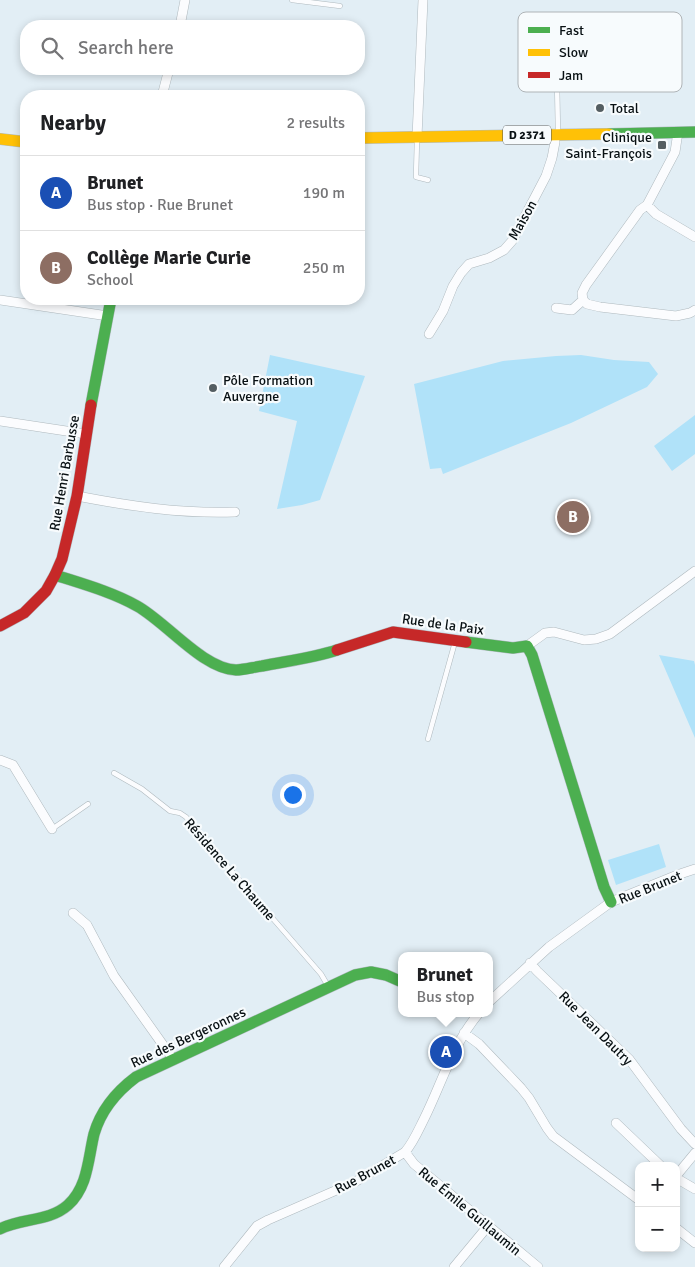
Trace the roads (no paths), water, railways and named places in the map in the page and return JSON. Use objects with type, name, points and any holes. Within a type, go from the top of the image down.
[{"type":"street","points":[[181,20],[185,0]]},
{"type":"street","points":[[418,137],[423,0]]},
{"type":"street","points":[[164,90],[167,75]]},
{"type":"street","points":[[556,308],[572,310],[582,300],[582,293],[586,285],[640,210],[647,205],[675,152],[678,132]]},
{"type":"street","name":"D 2371","points":[[365,138],[695,132]]},
{"type":"street","name":"Maison","points":[[429,334],[443,311],[460,273],[469,264],[489,258],[504,250],[512,241],[546,176],[552,158],[556,134]]},
{"type":"street","points":[[0,139],[20,141]]},
{"type":"street","points":[[647,205],[656,214],[695,237]]},
{"type":"street","points":[[0,300],[20,303]]},
{"type":"street","points":[[582,300],[587,304],[600,308],[676,316],[695,310]]},
{"type":"street","points":[[31,305],[108,316]]},
{"type":"street","name":"Rue Henri Barbusse","points":[[0,626],[24,613],[46,591],[62,559],[77,496],[86,434],[110,305]]},
{"type":"street","points":[[0,421],[86,434]]},
{"type":"street","points":[[77,496],[117,504],[180,512],[235,512]]},
{"type":"street","points":[[611,902],[604,887],[532,656],[527,646],[546,633],[554,632],[584,640],[596,639],[610,634],[695,571]]},
{"type":"street","name":"Rue de la Paix","points":[[55,576],[102,590],[131,603],[148,613],[202,656],[227,669],[236,670],[308,658],[393,632],[512,648],[527,646]]},
{"type":"street","points":[[0,760],[12,765],[52,829]]},
{"type":"street","name":"Rue Brunet","points":[[493,998],[549,947],[611,902],[695,869]]},
{"type":"street","points":[[73,913],[87,925],[114,976],[173,1059]]},
{"type":"street","name":"Rue Jean Dautry","points":[[530,963],[629,1060],[695,1144]]},
{"type":"street","name":"Rue des Bergeronnes","points":[[0,1229],[55,1213],[67,1206],[78,1194],[86,1177],[98,1122],[105,1108],[122,1086],[136,1077],[355,974],[371,972],[386,975],[398,980]]},
{"type":"street","name":"Rue Brunet","points":[[224,1267],[257,1226],[355,1182],[405,1152],[413,1141],[431,1106],[456,1047],[474,1017]]},
{"type":"street","points":[[464,1033],[479,1044],[521,1088],[553,1136],[635,1197]]},
{"type":"street","points":[[616,1123],[657,1162]]},
{"type":"street","name":"Rue Émile Guillaumin","points":[[405,1152],[414,1164],[538,1267]]},
{"type":"street","points":[[680,1172],[695,1153]]},
{"type":"street","points":[[680,1180],[695,1189]]},
{"type":"street","points":[[454,1267],[488,1226]]},
{"type":"street","points":[[680,1231],[695,1242]]},
{"type":"lane","points":[[292,0],[340,6]]},
{"type":"lane","points":[[556,134],[558,92]]},
{"type":"lane","points":[[418,137],[416,177],[428,180]]},
{"type":"lane","points":[[56,305],[56,309]]},
{"type":"lane","points":[[428,739],[455,641]]},
{"type":"lane","name":"Résidence La Chaume","points":[[114,773],[142,789],[170,811],[180,813],[186,817],[321,974],[328,987]]},
{"type":"lane","points":[[52,829],[88,804]]},
{"type":"place","name":"Total","points":[[600,108]]},
{"type":"place","name":"Clinique Saint-François","points":[[662,145]]},
{"type":"place","name":"Pôle Formation Auvergne","points":[[213,388]]},
{"type":"place","name":"Collège Marie Curie","points":[[573,517]]},
{"type":"place","name":"Brunet","points":[[446,1052]]}]
